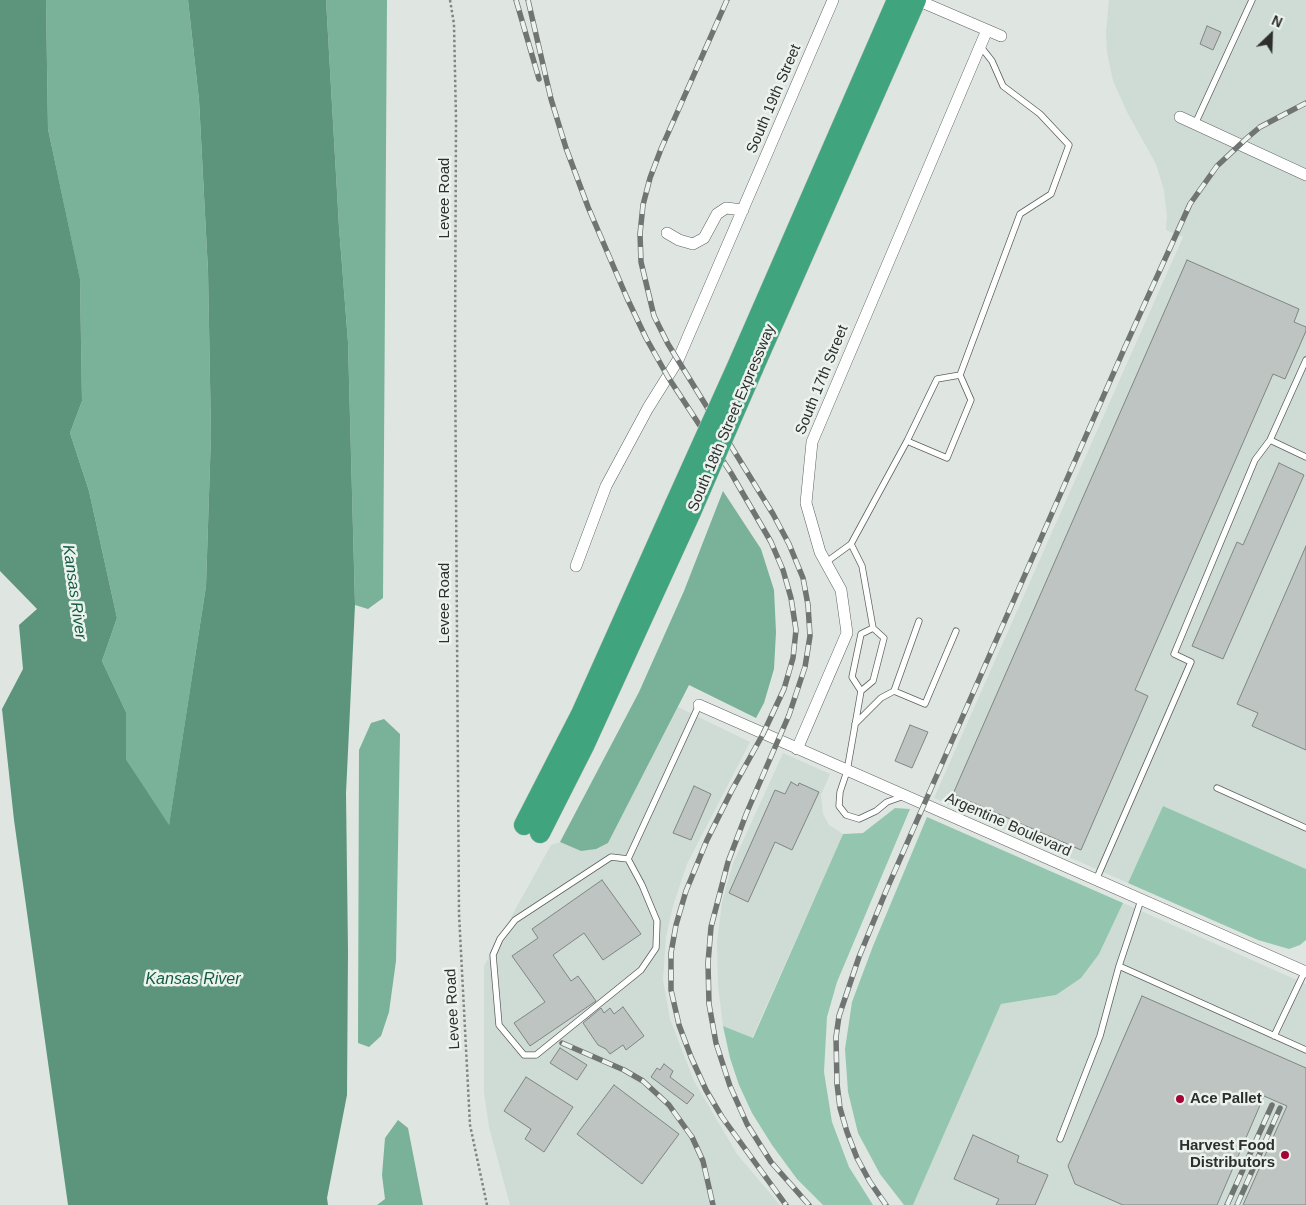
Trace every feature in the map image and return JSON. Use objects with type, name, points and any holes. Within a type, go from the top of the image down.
[{"type":"highway","name":"South 18th Street Expressway","points":[[887,45],[898,0]]},
{"type":"highway","name":"South 18th Street Expressway","points":[[532,829],[584,746],[683,508],[887,45],[916,0]]},
{"type":"street","name":"South 19th Street","points":[[576,566],[606,486],[648,408],[678,360],[833,0]]},
{"type":"street","points":[[916,0],[1001,36]]},
{"type":"street","name":"South 17th Street","points":[[796,749],[847,633],[841,590],[820,552],[806,503],[812,442],[988,30]]},
{"type":"street","points":[[1180,116],[1306,175]]},
{"type":"street","points":[[667,233],[679,240],[693,244],[704,238],[717,214],[726,208],[743,210]]},
{"type":"street","name":"Argentine Boulevard","points":[[698,705],[1306,971]]},
{"type":"lane","points":[[1196,124],[1252,0]]},
{"type":"lane","points":[[907,441],[947,458],[971,400],[960,375],[1020,214],[1051,194],[1069,145],[1040,114],[1003,86],[992,61],[980,47]]},
{"type":"lane","points":[[1096,880],[1191,662],[1174,654],[1255,460],[1270,440],[1306,360]]},
{"type":"lane","points":[[825,562],[851,544],[907,441],[937,380],[960,375]]},
{"type":"lane","points":[[1270,440],[1306,457]]},
{"type":"lane","points":[[851,544],[862,566],[873,628],[884,638],[873,680],[860,691]]},
{"type":"lane","points":[[855,724],[881,698],[894,691],[919,621]]},
{"type":"lane","points":[[873,628],[861,634],[852,676],[860,691],[847,771],[840,792],[839,806],[846,815],[859,819],[876,811],[887,802],[904,796]]},
{"type":"lane","points":[[894,691],[925,704],[956,630]]},
{"type":"lane","points":[[628,859],[698,705]]},
{"type":"lane","points":[[1217,788],[1306,828]]},
{"type":"lane","points":[[610,858],[628,859],[642,885],[657,921],[656,948],[641,970],[536,1055],[524,1055],[499,1025],[493,955],[500,939],[515,920],[610,858]]},
{"type":"lane","points":[[1060,1138],[1100,1036],[1119,966],[1141,900]]},
{"type":"lane","points":[[1119,966],[1306,1050]]},
{"type":"lane","points":[[1274,1036],[1306,971]]},
{"type":"path","name":"Levee Road","points":[[450,0],[454,24],[456,119],[455,363],[459,914],[470,1125],[487,1205]]},
{"type":"shaded area","points":[[46,0],[188,0],[199,100],[208,271],[211,434],[206,586],[169,826],[126,759],[126,712],[102,661],[117,618],[89,491],[70,433],[82,401],[80,280],[48,129]]},
{"type":"shaded area","points":[[326,0],[387,0],[383,598],[368,609],[355,605],[348,342],[339,227]]},
{"type":"shaded area","points":[[1109,0],[1306,0],[1306,869],[1163,806],[1128,883],[934,798],[1183,237],[1166,230],[1167,217],[1164,190],[1156,164],[1127,112],[1113,81],[1107,52],[1106,32]]},
{"type":"shaded area","points":[[723,491],[761,549],[774,590],[776,632],[774,669],[764,703],[756,718],[689,685],[608,843],[596,849],[581,851],[560,842],[639,692],[684,591]]},
{"type":"shaded area","points":[[678,707],[750,742],[687,864],[673,906],[666,937],[663,980],[670,1019],[694,1081],[737,1154],[780,1205],[510,1205],[489,1127],[484,1092],[484,966],[551,845],[560,842],[581,851],[608,843]]},
{"type":"shaded area","points":[[384,719],[400,734],[396,961],[389,1012],[381,1036],[369,1047],[358,1043],[359,750],[371,723]]},
{"type":"shaded area","points":[[783,753],[830,774],[821,795],[823,814],[829,825],[843,834],[752,1038],[723,1026],[718,986],[717,942],[722,902],[733,863]]},
{"type":"shaded area","points":[[1163,806],[1306,869],[1306,940],[1300,945],[1289,949],[1258,940],[1128,883]]},
{"type":"shaded area","points":[[895,808],[910,809],[837,982],[827,1017],[824,1072],[832,1122],[849,1167],[873,1205],[823,1205],[797,1179],[772,1145],[752,1113],[739,1085],[730,1058],[723,1026],[753,1038],[843,834],[863,833]]},
{"type":"shaded area","points":[[927,817],[1123,903],[1099,954],[1081,978],[1056,995],[1001,1004],[913,1205],[904,1205],[880,1174],[858,1133],[848,1092],[845,1049],[852,1002],[873,946]]},
{"type":"shaded area","points":[[1123,903],[1306,984],[1306,1205],[913,1205],[1001,1004],[1056,995],[1099,954]]},
{"type":"shaded area","points":[[398,1120],[408,1128],[423,1205],[377,1205],[385,1199],[382,1175],[385,1138]]},
{"type":"water","name":"Kansas River","points":[[0,0],[46,0],[48,129],[80,279],[82,401],[70,433],[89,491],[117,618],[102,661],[126,712],[126,759],[169,825],[206,586],[211,434],[208,271],[199,100],[188,0],[326,0],[339,227],[348,342],[355,605],[346,793],[347,1095],[327,1198],[328,1205],[68,1205],[14,820],[2,709],[23,669],[19,625],[37,609],[0,571]]},
{"type":"building","points":[[1207,26],[1221,32],[1213,50],[1200,44]]},
{"type":"building","points":[[1187,260],[1299,309],[1294,322],[1306,327],[1306,331],[1285,379],[1273,374],[1135,690],[1148,696],[1081,850],[953,794]]},
{"type":"building","points":[[1279,463],[1304,475],[1223,659],[1192,646],[1237,542],[1243,545]]},
{"type":"building","points":[[1306,546],[1306,750],[1252,726],[1258,713],[1237,704]]},
{"type":"building","points":[[910,725],[928,732],[912,768],[895,761]]},
{"type":"building","points":[[791,782],[798,786],[799,783],[819,792],[792,850],[775,842],[748,902],[729,893],[775,790],[785,794]]},
{"type":"building","points":[[694,786],[711,794],[691,840],[673,833]]},
{"type":"building","points":[[602,880],[641,934],[603,960],[584,933],[553,955],[571,981],[578,976],[596,1001],[530,1046],[514,1023],[545,1002],[512,956],[538,938],[532,929]]},
{"type":"building","name":"Ace Pallet","points":[[1142,996],[1306,1068],[1306,1205],[1243,1205],[1287,1106],[1264,1096],[1217,1205],[1123,1205],[1075,1184],[1068,1166]]},
{"type":"building","points":[[623,1007],[644,1036],[626,1050],[623,1045],[610,1054],[606,1049],[598,1045],[583,1023],[601,1008],[604,1013],[610,1008],[614,1014]]},
{"type":"building","points":[[560,1048],[587,1065],[577,1080],[550,1063]]},
{"type":"building","points":[[664,1064],[673,1071],[670,1077],[694,1095],[687,1104],[651,1077],[657,1068],[660,1070]]},
{"type":"building","points":[[526,1077],[573,1107],[544,1152],[525,1139],[531,1129],[504,1111]]},
{"type":"building","points":[[614,1085],[679,1134],[642,1184],[577,1134]]},
{"type":"building","points":[[973,1135],[1019,1156],[1017,1162],[1048,1175],[1035,1205],[996,1205],[999,1199],[954,1179]]},
{"type":"railway","points":[[516,0],[539,79]]},
{"type":"railway","points":[[528,0],[551,99],[566,148],[588,207],[627,298],[646,338],[668,377],[731,473],[771,542],[783,570],[791,598],[796,630],[793,658],[784,689],[763,734],[707,840],[686,891],[676,925],[671,953],[671,990],[679,1025],[706,1090],[722,1117],[786,1205]]},
{"type":"railway","points":[[727,0],[650,178],[643,205],[640,234],[641,262],[654,316],[668,344],[773,514],[789,544],[803,578],[808,605],[810,636],[805,667],[789,715],[747,812],[728,862],[711,927],[708,963],[709,1004],[716,1043],[730,1086],[747,1124],[771,1162],[809,1205]]},
{"type":"railway","points":[[886,1205],[870,1182],[857,1158],[840,1108],[837,1084],[836,1037],[839,1016],[859,957],[886,891],[1125,347],[1190,204],[1217,166],[1247,138],[1260,127],[1306,103]]},
{"type":"railway","points":[[562,1043],[624,1070],[643,1081],[669,1105],[692,1137],[703,1161],[713,1205]]},
{"type":"railway","points":[[1227,1205],[1272,1105]]},
{"type":"railway","points":[[1237,1205],[1280,1108]]},
{"type":"place","name":"Ace Pallet","points":[[1180,1099]]},
{"type":"place","name":"Harvest Food Distributors","points":[[1285,1155]]}]
